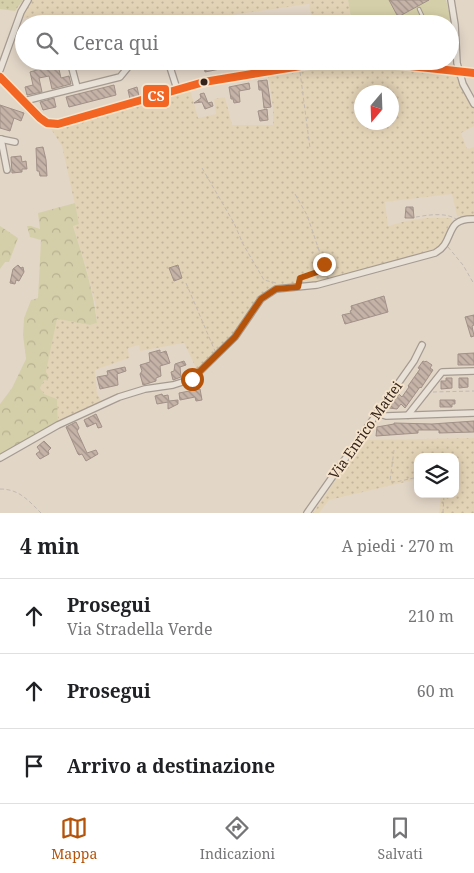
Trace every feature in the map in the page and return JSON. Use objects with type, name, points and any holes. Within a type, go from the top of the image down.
[{"type":"street","points":[[20,15],[28,0]]},
{"type":"street","points":[[451,0],[453,15]]},
{"type":"street","points":[[0,68],[15,28]]},
{"type":"street","points":[[72,70],[77,88]]},
{"type":"street","points":[[24,101],[120,77],[126,70]]},
{"type":"street","points":[[171,70],[178,89]]},
{"type":"street","points":[[0,77],[46,122],[61,124],[204,82],[273,70]]},
{"type":"street","points":[[448,70],[474,73]]},
{"type":"street","points":[[459,71],[474,104]]},
{"type":"street","points":[[7,170],[0,139],[15,142]]},
{"type":"street","points":[[0,458],[58,425],[119,397],[144,389],[173,386],[192,379],[238,333],[261,299],[276,289],[317,286],[425,256],[442,249],[446,244],[452,226],[458,221],[474,219]]},
{"type":"street","name":"Via Enrico Mattei","points":[[307,513],[414,361],[422,345]]},
{"type":"street","points":[[408,415],[442,372],[474,371]]},
{"type":"street","points":[[415,407],[418,415]]},
{"type":"street","points":[[377,413],[386,416],[474,413]]},
{"type":"lane","points":[[419,10],[422,15]]},
{"type":"path","points":[[299,70],[310,148]]},
{"type":"path","points":[[202,168],[264,280],[286,287]]},
{"type":"path","points":[[294,194],[307,215],[324,264],[323,270],[300,278],[298,287]]},
{"type":"path","points":[[416,217],[449,216],[454,217],[458,221]]},
{"type":"path","points":[[446,244],[474,284]]},
{"type":"path","points":[[186,282],[216,356]]},
{"type":"path","points":[[428,390],[430,392],[474,391]]},
{"type":"path","points":[[394,450],[390,481],[396,482],[414,478]]},
{"type":"path","points":[[0,489],[11,490],[23,496],[41,513]]},
{"type":"path","points":[[443,513],[444,498]]},
{"type":"shaded area","points":[[31,0],[348,0],[350,15],[311,15],[309,4],[231,15],[22,15]]},
{"type":"shaded area","points":[[297,70],[419,70],[455,74],[474,107],[474,126],[461,133],[467,149],[474,147],[474,218],[457,216],[452,194],[385,202],[388,226],[426,218],[451,218],[452,221],[442,243],[436,250],[324,282],[285,285],[274,288],[224,346],[198,372],[184,343],[140,351],[139,345],[128,348],[129,358],[95,370],[97,394],[102,402],[58,422],[57,399],[44,394],[40,388],[44,380],[48,381],[46,372],[57,319],[90,325],[97,323],[95,302],[73,225],[79,223],[62,146],[51,129],[190,89],[198,118],[216,114],[214,99],[225,97],[232,125],[273,125],[273,107],[268,75]]},
{"type":"shaded area","points":[[474,438],[474,513],[439,513],[441,498],[459,498],[459,453],[414,453],[414,480],[329,500],[319,513],[313,513],[363,440]]},
{"type":"green space","points":[[0,0],[23,0],[15,11],[0,9]]},
{"type":"green space","points":[[348,0],[446,0],[450,15],[350,15]]},
{"type":"green space","points":[[75,203],[79,224],[73,226],[90,286],[97,323],[90,325],[57,319],[46,372],[48,381],[44,380],[40,388],[44,394],[57,399],[58,425],[0,458],[0,404],[12,388],[26,359],[23,335],[24,318],[31,300],[38,298],[41,240],[30,237],[27,226],[40,229],[38,213]]},
{"type":"green space","points":[[0,226],[18,238],[9,262],[5,262],[0,269]]},
{"type":"building","points":[[389,0],[429,0],[402,15],[397,15]]},
{"type":"building","points":[[37,70],[59,70],[61,78],[69,76],[71,84],[52,89],[49,76],[39,78],[42,92],[27,95],[25,87],[33,85],[30,72]]},
{"type":"building","points":[[267,80],[271,107],[264,108],[262,90],[259,90],[258,81]]},
{"type":"building","points":[[249,83],[250,89],[239,91],[240,102],[234,103],[233,99],[231,99],[229,87]]},
{"type":"building","points":[[114,85],[116,95],[69,107],[66,97]]},
{"type":"building","points":[[137,87],[139,96],[130,99],[128,90]]},
{"type":"building","points":[[204,93],[208,103],[212,102],[213,106],[205,109],[202,102],[194,103],[201,98],[200,94]]},
{"type":"building","points":[[54,98],[56,107],[43,110],[40,102]]},
{"type":"building","points":[[0,105],[24,113],[21,121],[14,118],[10,131],[0,128]]},
{"type":"building","points":[[267,109],[268,120],[260,121],[258,111]]},
{"type":"building","points":[[43,147],[47,176],[40,176],[39,171],[37,171],[36,148]]},
{"type":"building","points":[[21,156],[22,162],[26,161],[27,169],[22,169],[22,172],[12,173],[11,157]]},
{"type":"building","points":[[406,207],[413,207],[414,218],[405,218]]},
{"type":"building","points":[[18,265],[21,268],[23,267],[24,272],[19,281],[16,280],[15,284],[10,283],[13,269]]},
{"type":"building","points":[[178,265],[182,278],[174,281],[169,268]]},
{"type":"building","points":[[384,296],[388,312],[345,324],[342,315],[351,313],[351,306]]},
{"type":"building","points":[[474,315],[474,325],[472,326],[474,336],[471,337],[465,317]]},
{"type":"building","points":[[160,350],[160,353],[166,351],[170,363],[160,366],[161,376],[156,378],[156,381],[143,385],[140,365],[150,362],[149,353]]},
{"type":"building","points":[[474,353],[474,365],[458,365],[458,354]]},
{"type":"building","points":[[184,361],[186,365],[180,367],[181,377],[173,380],[171,372],[174,371],[175,364]]},
{"type":"building","points":[[423,361],[432,365],[430,368],[433,370],[421,388],[405,408],[401,404],[397,409],[389,408],[399,394],[402,397]]},
{"type":"building","points":[[125,367],[126,371],[117,374],[118,385],[100,389],[97,377],[108,375],[107,371]]},
{"type":"building","points":[[446,378],[452,378],[452,388],[441,389],[441,381],[446,381]]},
{"type":"building","points":[[459,378],[468,378],[468,387],[459,388]]},
{"type":"building","points":[[200,389],[202,400],[196,401],[195,397],[180,400],[179,393]]},
{"type":"building","points":[[162,394],[163,396],[168,395],[169,401],[178,400],[178,404],[168,409],[168,402],[157,404],[155,396]]},
{"type":"building","points":[[440,400],[455,400],[455,404],[452,404],[452,407],[440,407]]},
{"type":"building","points":[[96,414],[102,427],[98,428],[96,423],[87,427],[84,420]]},
{"type":"building","points":[[474,421],[474,432],[439,433],[439,430],[418,430],[418,433],[376,436],[377,427],[394,423],[432,424]]},
{"type":"building","points":[[76,422],[79,428],[77,431],[87,453],[96,450],[98,454],[86,461],[82,454],[78,454],[66,427]]},
{"type":"building","points":[[44,441],[51,448],[48,451],[49,454],[40,459],[36,454],[40,451],[37,447]]},
{"type":"transit line","name":"CS","points":[[0,77],[40,118],[47,123],[58,124],[204,82],[277,70]]},
{"type":"transit line","name":"CS","points":[[447,70],[474,73]]},
{"type":"route","points":[[192,379],[235,337],[261,299],[276,289],[298,287],[300,278],[323,270],[324,264]]}]
